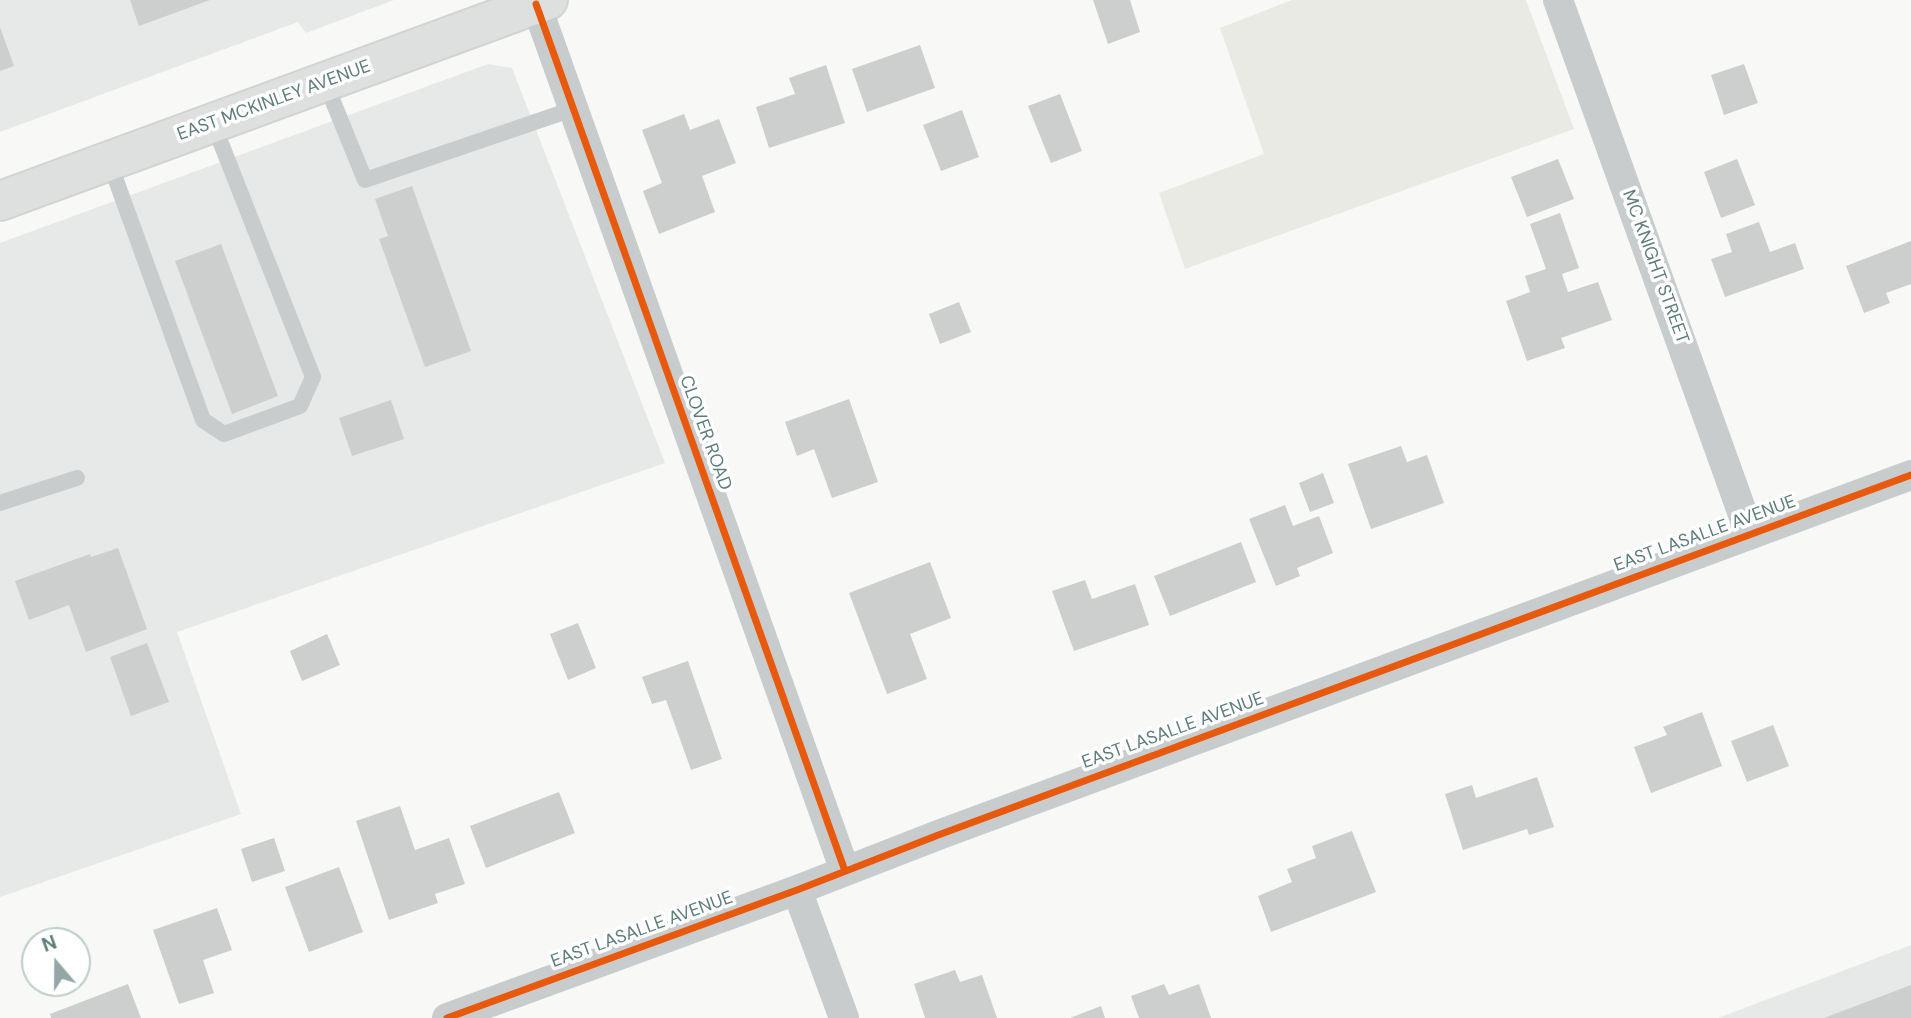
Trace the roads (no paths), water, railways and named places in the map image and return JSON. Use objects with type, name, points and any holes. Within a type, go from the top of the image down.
[{"type":"main road","name":"EAST MCKINLEY AVENUE","points":[[0,201],[542,2]]},
{"type":"street","name":"MC KNIGHT STREET","points":[[1558,0],[1750,534]]},
{"type":"street","name":"CLOVER ROAD","points":[[542,2],[573,108],[845,872]]},
{"type":"street","name":"EAST LASALLE AVENUE","points":[[447,1018],[1911,475]]},
{"type":"street","points":[[797,890],[844,1018]]},
{"type":"lane","points":[[326,82],[365,180],[573,108]]},
{"type":"lane","points":[[109,161],[203,420],[224,434],[249,425],[300,406],[313,377],[213,123]]},
{"type":"lane","points":[[0,503],[77,478]]}]
